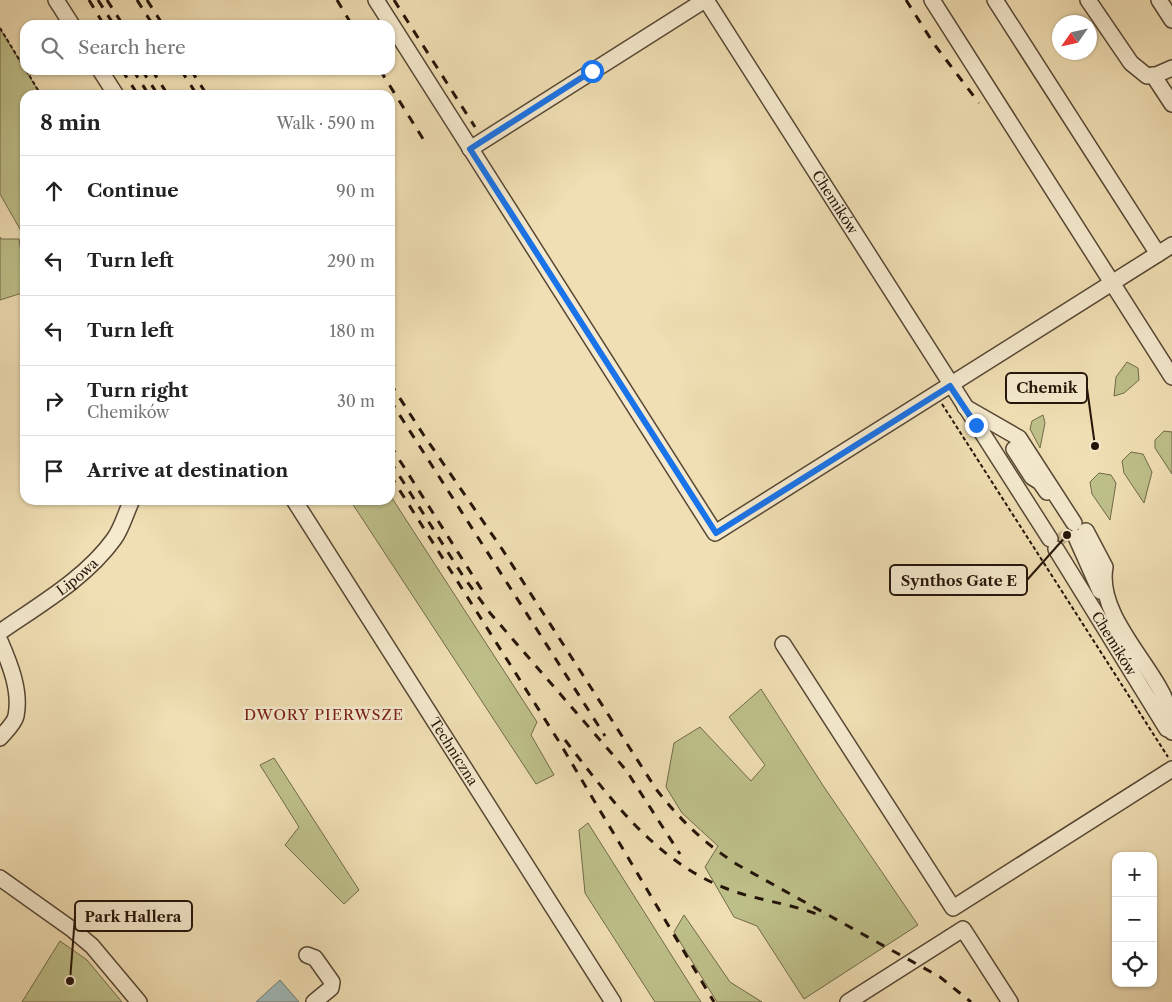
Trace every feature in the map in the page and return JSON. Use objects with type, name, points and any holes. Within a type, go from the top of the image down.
[{"type":"street","points":[[56,0],[69,20]]},
{"type":"street","points":[[376,0],[389,20]]},
{"type":"street","points":[[470,149],[705,0]]},
{"type":"street","name":"Chemików","points":[[705,0],[976,425],[1069,534]]},
{"type":"street","points":[[932,0],[1172,378]]},
{"type":"street","points":[[995,0],[1158,254]]},
{"type":"street","points":[[1088,0],[1131,63],[1147,76],[1172,68]]},
{"type":"street","points":[[1160,0],[1172,20]]},
{"type":"street","points":[[395,30],[716,533],[1172,245]]},
{"type":"street","points":[[103,75],[113,90]]},
{"type":"street","points":[[1153,75],[1172,104]]},
{"type":"street","name":"Chemików","points":[[964,406],[998,424],[1019,438],[1040,469],[1069,534],[1160,707],[1172,737]]},
{"type":"street","points":[[998,424],[1032,477],[1040,482],[1093,572],[1111,622],[1160,707],[1172,732]]},
{"type":"street","name":"Lipowa","points":[[0,632],[63,588],[102,553],[115,537],[130,505]]},
{"type":"street","name":"Techniczna","points":[[297,505],[613,1002]]},
{"type":"street","points":[[1069,534],[1105,567],[1103,580],[1116,620],[1162,692],[1160,707]]},
{"type":"street","points":[[0,641],[12,670],[16,699],[16,718],[0,738]]},
{"type":"street","points":[[783,644],[953,908],[1172,769]]},
{"type":"street","points":[[0,878],[58,919],[92,946],[138,1002]]},
{"type":"street","points":[[848,1002],[963,929],[1010,1002]]},
{"type":"street","points":[[307,954],[315,958],[332,982],[331,988],[314,1002]]},
{"type":"path","points":[[0,28],[20,61]]},
{"type":"path","points":[[29,75],[38,90]]},
{"type":"path","points":[[936,395],[1172,763]]},
{"type":"green space","points":[[0,29],[20,61],[20,75],[29,75],[38,90],[20,90],[20,229],[0,194]]},
{"type":"green space","points":[[0,237],[1,239],[19,239],[20,294],[0,300]]},
{"type":"green space","points":[[1127,362],[1138,368],[1139,380],[1124,393],[1114,396],[1116,377]]},
{"type":"green space","points":[[1043,415],[1045,423],[1040,448],[1030,429],[1032,421]]},
{"type":"green space","points":[[1164,431],[1172,432],[1172,474],[1155,448],[1155,440]]},
{"type":"green space","points":[[1131,452],[1143,454],[1152,472],[1144,503],[1124,473],[1122,461]]},
{"type":"green space","points":[[1099,473],[1111,475],[1116,483],[1110,520],[1092,494],[1090,482]]},
{"type":"green space","points":[[395,503],[537,722],[531,735],[554,775],[536,784],[353,505],[395,505]]},
{"type":"green space","points":[[761,689],[824,787],[918,925],[804,999],[757,926],[734,917],[705,867],[718,846],[682,813],[666,787],[674,743],[700,727],[751,781],[765,765],[729,717]]},
{"type":"green space","points":[[274,758],[359,890],[344,904],[285,845],[299,827],[260,765]]},
{"type":"green space","points":[[588,823],[701,1002],[655,1002],[585,893],[579,830]]},
{"type":"green space","points":[[684,915],[730,982],[762,1002],[717,1002],[674,932]]},
{"type":"green space","points":[[60,941],[87,960],[122,1002],[22,1002]]},
{"type":"water","points":[[280,980],[299,1002],[256,1002]]},
{"type":"tunnel","points":[[1057,534],[1064,544]]},
{"type":"railway","points":[[89,0],[101,20]]},
{"type":"railway","points":[[98,0],[111,20]]},
{"type":"railway","points":[[107,0],[120,20]]},
{"type":"railway","points":[[137,0],[150,20]]},
{"type":"railway","points":[[147,0],[160,20]]},
{"type":"railway","points":[[337,0],[349,20]]},
{"type":"railway","points":[[394,0],[475,127]]},
{"type":"railway","points":[[906,0],[934,44],[979,103]]},
{"type":"railway","points":[[125,75],[135,90]]},
{"type":"railway","points":[[136,75],[146,90]]},
{"type":"railway","points":[[145,75],[155,90]]},
{"type":"railway","points":[[155,75],[165,90]]},
{"type":"railway","points":[[184,75],[194,90]]},
{"type":"railway","points":[[194,75],[204,90]]},
{"type":"railway","points":[[383,75],[392,90]]},
{"type":"railway","points":[[395,94],[425,142]]},
{"type":"railway","points":[[395,391],[502,549],[656,789],[674,811],[704,840],[738,865],[940,977],[971,1002]]},
{"type":"railway","points":[[395,408],[605,736]]},
{"type":"railway","points":[[395,453],[485,595]]},
{"type":"railway","points":[[395,469],[463,576],[490,613],[626,770],[680,854]]},
{"type":"railway","points":[[395,483],[558,740],[714,1002]]},
{"type":"railway","points":[[565,740],[599,784],[635,825],[676,861],[700,876],[725,888],[749,896],[800,908],[824,917]]},
{"type":"place","name":"Chemik","points":[[1095,446]]},
{"type":"place","name":"Synthos Gate E","points":[[1067,535]]},
{"type":"place","name":"Park Hallera","points":[[70,981]]},
{"type":"district","name":"DWORY PIERWSZE","points":[[324,714]]},
{"type":"route","points":[[592,71],[470,149],[716,533],[950,386],[976,425]]}]
